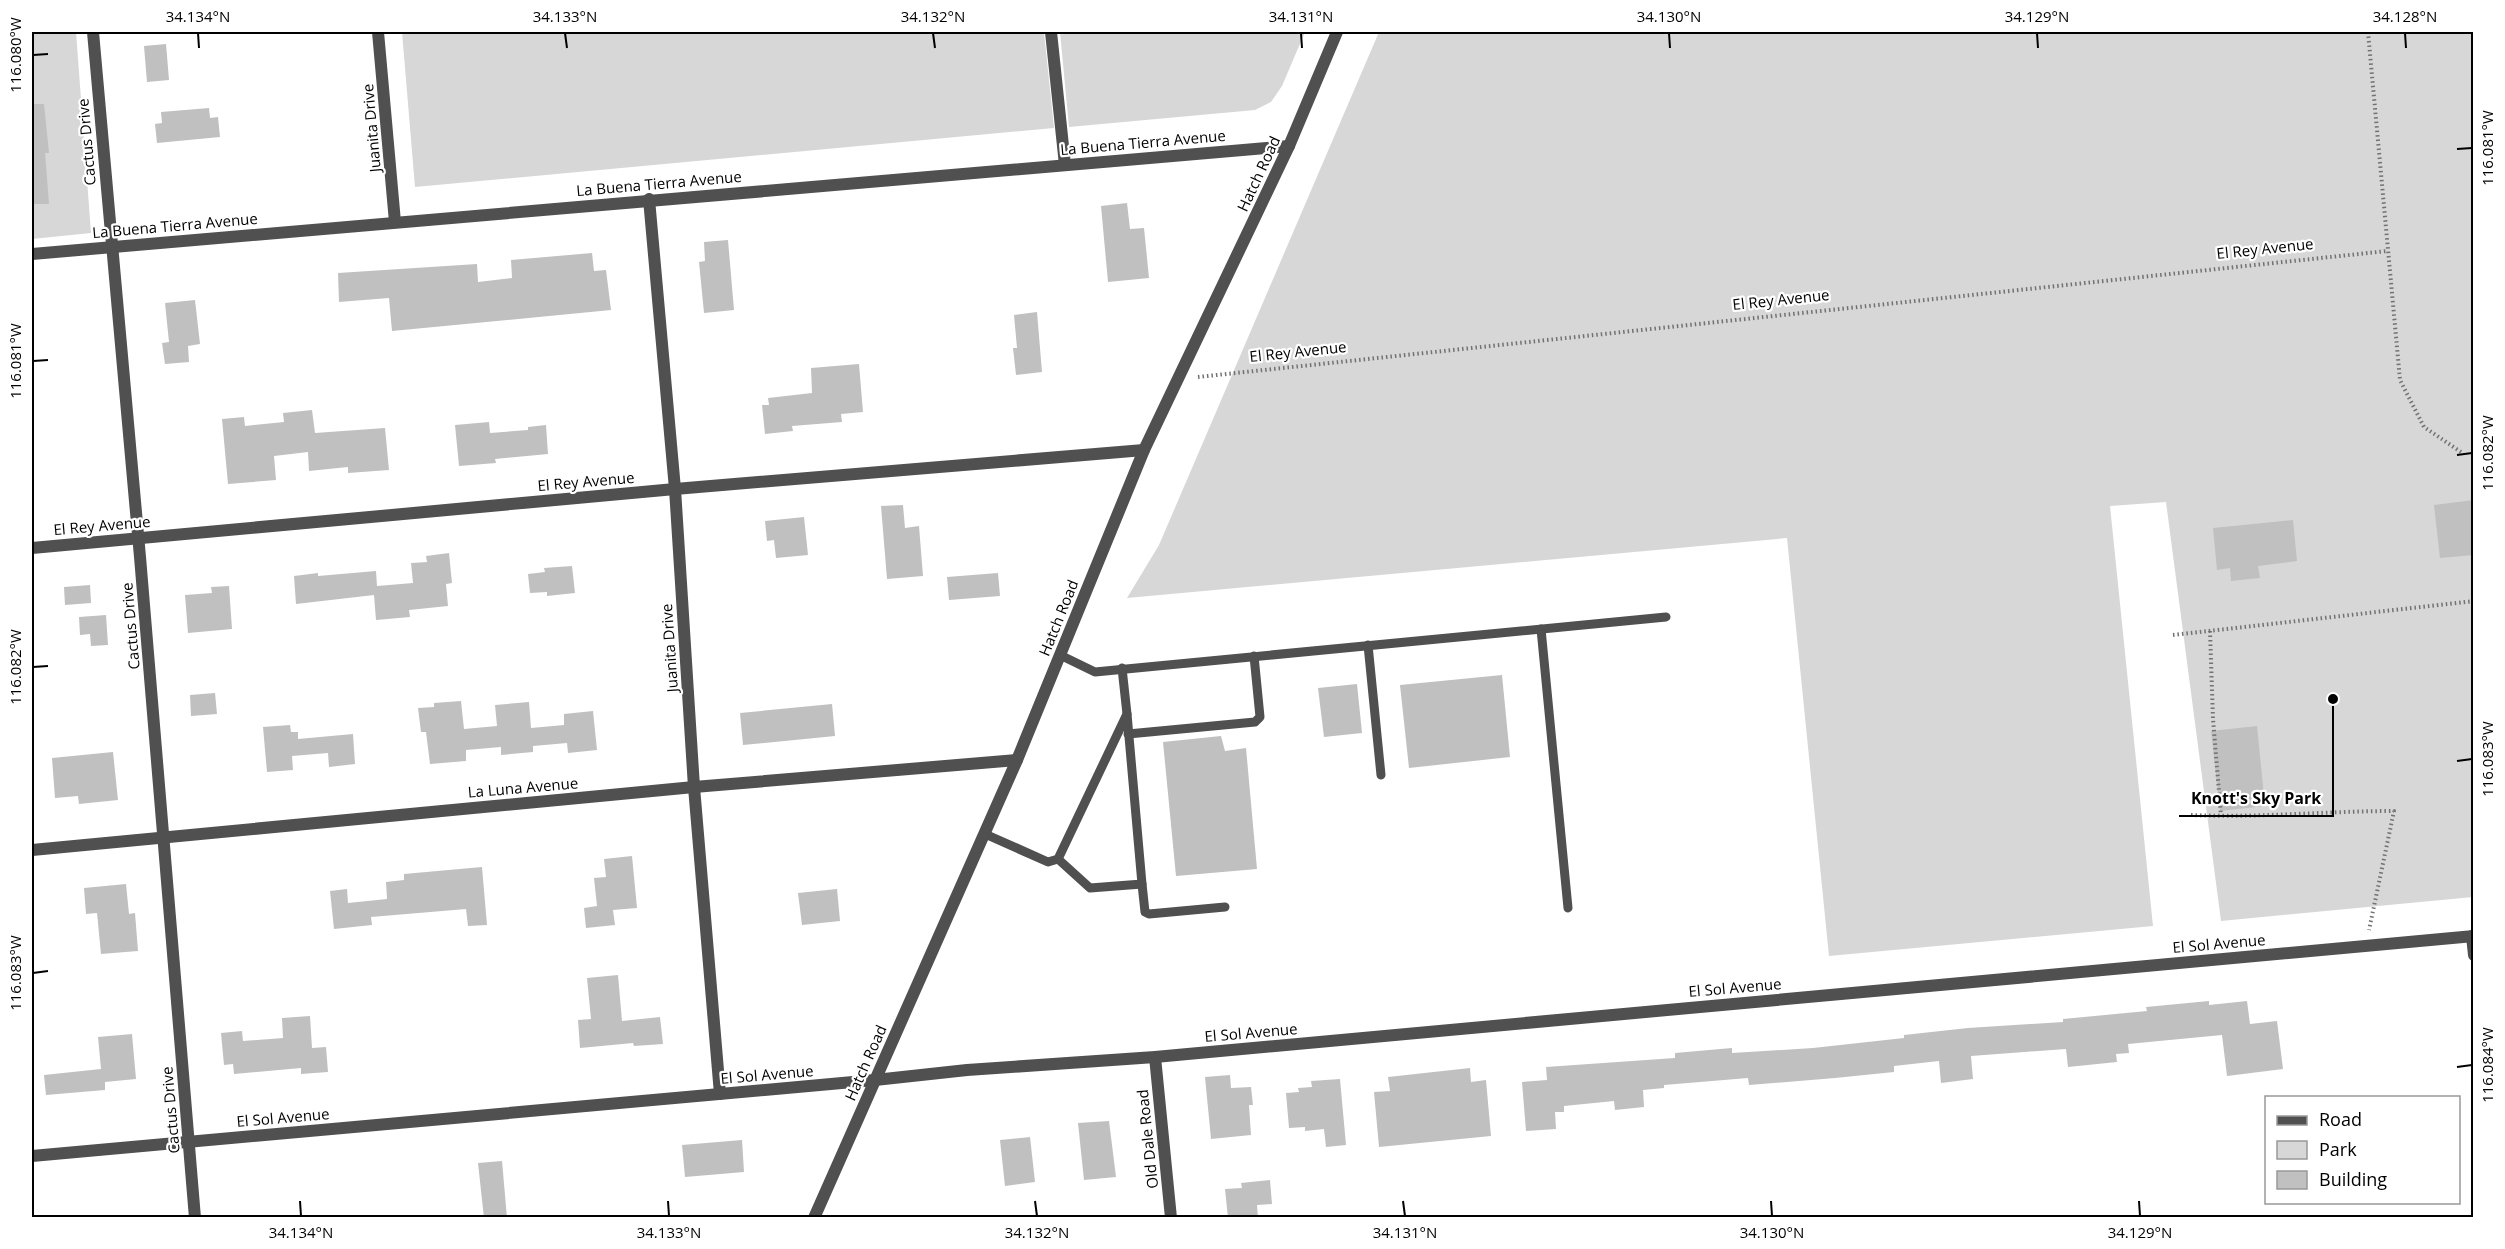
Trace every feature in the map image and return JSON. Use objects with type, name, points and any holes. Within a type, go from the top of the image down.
[{"type":"street","name":"Cactus Drive","points":[[93,32],[195,1218]]},
{"type":"street","name":"Juanita Drive","points":[[378,32],[395,222]]},
{"type":"street","points":[[1051,32],[1065,165]]},
{"type":"street","name":"Hatch Road","points":[[814,1218],[1017,760],[1144,450],[1289,146],[1337,32]]},
{"type":"street","name":"La Buena Tierra Avenue","points":[[32,254],[649,199],[1289,146]]},
{"type":"street","name":"Juanita Drive","points":[[649,199],[675,489],[694,787],[720,1094]]},
{"type":"street","name":"El Rey Avenue","points":[[32,548],[675,489],[1144,450]]},
{"type":"street","name":"La Luna Avenue","points":[[32,850],[694,787],[1017,760]]},
{"type":"street","points":[[2473,936],[2474,955]]},
{"type":"street","name":"El Sol Avenue","points":[[32,1156],[966,1070],[1155,1057],[2473,936]]},
{"type":"street","name":"Old Dale Road","points":[[1155,1057],[1172,1218]]},
{"type":"lane","points":[[1060,655],[1095,672],[1666,617]]},
{"type":"lane","points":[[1541,629],[1568,908]]},
{"type":"lane","points":[[1368,645],[1381,775]]},
{"type":"lane","points":[[1128,734],[1255,722],[1260,717],[1254,656]]},
{"type":"lane","points":[[1122,668],[1145,912],[1149,914],[1225,907]]},
{"type":"lane","points":[[985,834],[1048,862],[1058,859],[1127,714]]},
{"type":"lane","points":[[1058,859],[1090,888],[1142,884]]},
{"type":"path","points":[[2368,32],[2400,380],[2424,427],[2461,452]]},
{"type":"path","name":"El Rey Avenue","points":[[1179,379],[2387,251]]},
{"type":"path","points":[[2173,635],[2474,602]]},
{"type":"path","points":[[2210,631],[2213,719],[2221,816]]},
{"type":"path","points":[[2191,814],[2244,817],[2336,811],[2394,811],[2368,937]]},
{"type":"green space","points":[[32,32],[76,32],[91,233],[32,239]]},
{"type":"green space","points":[[402,32],[1044,32],[1054,128],[415,187]]},
{"type":"green space","points":[[1060,32],[1305,32],[1282,86],[1271,102],[1255,110],[1069,127]]},
{"type":"green space","points":[[1379,32],[2473,32],[2473,897],[2221,921],[2166,502],[2110,506],[2153,926],[1829,956],[1787,538],[1127,598],[1159,545]]},
{"type":"building","points":[[166,44],[169,80],[147,82],[144,46]]},
{"type":"building","points":[[32,104],[44,104],[49,153],[45,153],[49,204],[32,204]]},
{"type":"building","points":[[209,108],[210,118],[218,117],[220,137],[157,143],[155,124],[162,123],[161,112]]},
{"type":"building","points":[[1127,203],[1130,229],[1144,228],[1149,278],[1108,282],[1101,206]]},
{"type":"building","points":[[728,240],[734,310],[704,313],[699,262],[705,261],[704,242]]},
{"type":"building","points":[[592,253],[594,271],[606,270],[611,310],[392,331],[389,298],[339,302],[338,273],[477,264],[478,282],[512,278],[511,260]]},
{"type":"building","points":[[195,300],[200,344],[188,346],[189,362],[165,364],[162,343],[169,342],[165,303]]},
{"type":"building","points":[[1037,312],[1042,372],[1016,375],[1013,348],[1017,348],[1014,315]]},
{"type":"building","points":[[859,364],[863,412],[841,414],[842,422],[792,426],[793,431],[765,434],[762,405],[769,405],[768,398],[812,393],[811,368]]},
{"type":"building","points":[[312,410],[315,433],[385,428],[389,470],[348,473],[348,467],[309,471],[308,452],[274,456],[276,480],[228,484],[222,419],[244,417],[245,426],[284,422],[283,413]]},
{"type":"building","points":[[489,422],[490,433],[528,430],[528,427],[546,425],[548,454],[495,459],[496,463],[459,466],[455,425]]},
{"type":"building","points":[[2474,500],[2474,555],[2440,558],[2434,505]]},
{"type":"building","points":[[903,505],[905,528],[919,526],[923,576],[887,579],[881,506]]},
{"type":"building","points":[[804,517],[808,555],[776,558],[774,540],[767,541],[765,521]]},
{"type":"building","points":[[2293,520],[2297,561],[2258,566],[2260,578],[2231,581],[2230,568],[2217,570],[2213,528]]},
{"type":"building","points":[[449,553],[452,583],[446,584],[448,606],[409,610],[410,617],[376,620],[374,595],[296,604],[294,576],[376,571],[377,586],[413,583],[411,563],[427,562],[426,556]]},
{"type":"building","points":[[572,566],[575,593],[547,596],[547,592],[530,593],[528,574],[545,572],[544,568]]},
{"type":"building","points":[[998,573],[1000,596],[949,600],[947,577]]},
{"type":"building","points":[[90,585],[91,603],[65,605],[64,587]]},
{"type":"building","points":[[229,586],[232,629],[188,633],[185,595],[212,593],[211,587]]},
{"type":"building","points":[[106,615],[108,645],[91,646],[90,634],[80,635],[79,617]]},
{"type":"building","points":[[1502,675],[1510,757],[1409,768],[1400,685]]},
{"type":"building","points":[[1357,684],[1362,733],[1324,737],[1318,688]]},
{"type":"building","points":[[215,693],[217,714],[191,716],[190,695]]},
{"type":"building","points":[[461,701],[464,729],[497,726],[495,705],[529,702],[531,728],[564,725],[564,714],[593,711],[597,750],[568,753],[567,743],[533,746],[533,752],[501,755],[501,747],[466,750],[466,761],[430,764],[426,732],[421,732],[418,708],[434,707],[434,703]]},
{"type":"building","points":[[832,704],[835,736],[743,745],[740,713]]},
{"type":"building","points":[[290,725],[291,732],[298,732],[298,739],[353,734],[355,764],[329,767],[328,753],[292,756],[293,770],[267,772],[263,727]]},
{"type":"building","points":[[2257,726],[2265,806],[2220,811],[2211,731]]},
{"type":"building","points":[[1221,736],[1225,751],[1246,748],[1257,869],[1176,876],[1163,742]]},
{"type":"building","points":[[113,752],[118,800],[79,804],[78,796],[55,798],[52,758]]},
{"type":"building","points":[[632,856],[637,908],[613,910],[615,925],[586,928],[584,908],[597,906],[594,878],[606,877],[604,859]]},
{"type":"building","points":[[482,867],[487,925],[468,926],[466,909],[371,917],[372,925],[334,929],[330,891],[347,889],[348,903],[387,899],[386,882],[404,880],[404,874]]},
{"type":"building","points":[[126,884],[129,914],[135,913],[138,951],[101,954],[97,913],[86,914],[84,888]]},
{"type":"building","points":[[837,889],[840,921],[802,925],[798,893]]},
{"type":"building","points":[[618,975],[622,1021],[660,1017],[663,1044],[634,1046],[633,1043],[580,1048],[578,1020],[591,1019],[587,978]]},
{"type":"building","points":[[2209,1001],[2209,1005],[2247,1001],[2250,1024],[2277,1021],[2283,1069],[2227,1076],[2222,1035],[2128,1044],[2129,1053],[2116,1054],[2117,1062],[2068,1067],[2066,1049],[1971,1056],[1973,1079],[1941,1083],[1939,1061],[1894,1066],[1894,1072],[1835,1078],[1749,1085],[1748,1078],[1664,1085],[1664,1088],[1643,1090],[1644,1107],[1615,1110],[1614,1101],[1564,1106],[1564,1112],[1555,1112],[1556,1129],[1526,1131],[1522,1082],[1547,1080],[1546,1067],[1675,1058],[1675,1053],[1732,1048],[1732,1053],[1813,1048],[1968,1028],[2063,1022],[2063,1019],[2147,1011],[2146,1007]]},
{"type":"building","points":[[310,1016],[312,1048],[326,1047],[328,1072],[301,1074],[301,1068],[234,1074],[233,1064],[224,1065],[221,1033],[242,1031],[243,1041],[283,1038],[282,1018]]},
{"type":"building","points":[[132,1034],[136,1079],[105,1082],[105,1090],[46,1095],[44,1075],[101,1069],[98,1037]]},
{"type":"building","points":[[1470,1068],[1471,1082],[1486,1080],[1491,1136],[1379,1147],[1374,1092],[1390,1091],[1388,1077]]},
{"type":"building","points":[[1230,1075],[1231,1088],[1251,1087],[1253,1105],[1249,1105],[1251,1135],[1211,1139],[1205,1077]]},
{"type":"building","points":[[1340,1079],[1346,1145],[1326,1147],[1324,1129],[1305,1131],[1305,1127],[1289,1128],[1286,1093],[1299,1092],[1298,1088],[1312,1087],[1311,1081]]},
{"type":"building","points":[[1109,1121],[1116,1177],[1084,1180],[1078,1123]]},
{"type":"building","points":[[1030,1137],[1035,1182],[1005,1186],[1000,1140]]},
{"type":"building","points":[[742,1140],[744,1172],[685,1177],[682,1145]]},
{"type":"building","points":[[502,1161],[507,1218],[484,1218],[478,1163]]},
{"type":"building","points":[[1270,1180],[1272,1204],[1257,1205],[1258,1218],[1228,1218],[1225,1189],[1242,1188],[1241,1183]]},
{"type":"place","name":"Knott's Sky Park","points":[[2333,699]]}]
